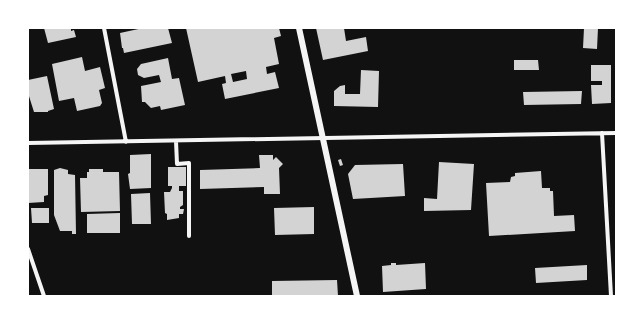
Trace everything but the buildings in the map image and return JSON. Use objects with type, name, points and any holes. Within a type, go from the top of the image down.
[{"type":"street","points":[[104,28],[126,142]]},
{"type":"street","points":[[299,28],[357,296]]},
{"type":"street","points":[[602,133],[611,296]]},
{"type":"street","points":[[28,143],[616,133]]},
{"type":"street","points":[[176,141],[177,164],[189,163],[189,236]]},
{"type":"street","points":[[28,249],[44,296]]}]
